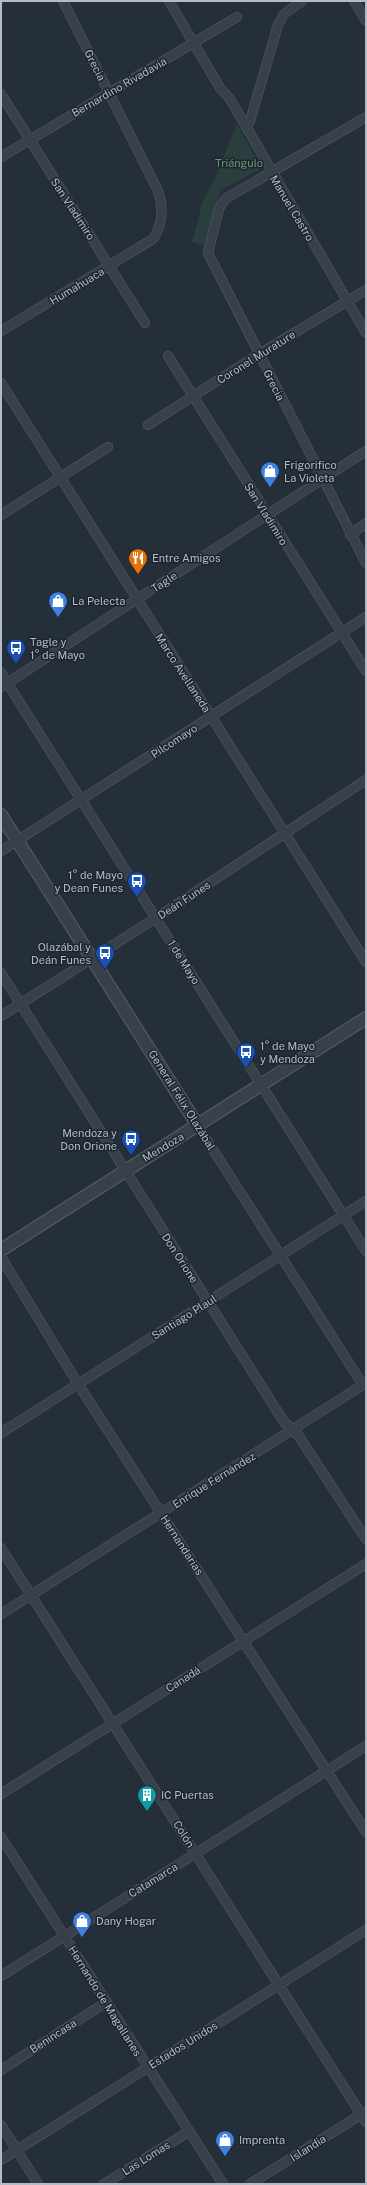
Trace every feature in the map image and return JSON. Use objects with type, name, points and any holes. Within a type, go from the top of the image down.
[{"type":"street","name":"Grecia","points":[[63,1],[160,196],[162,211],[156,234],[153,239]]},
{"type":"street","name":"Manuel Castro","points":[[169,1],[220,88],[230,99],[271,172],[366,333]]},
{"type":"street","points":[[246,127],[250,121],[281,18],[302,1]]},
{"type":"street","points":[[354,1],[366,21]]},
{"type":"street","name":"Bernardino Rivadavia","points":[[1,157],[236,18]]},
{"type":"street","name":"San Vladimiro","points":[[1,94],[145,323]]},
{"type":"street","points":[[271,172],[366,117]]},
{"type":"street","name":"Grecia","points":[[271,172],[231,195],[223,202],[219,209],[208,253],[350,535],[366,563]]},
{"type":"street","name":"Humahuaca","points":[[1,331],[153,239]]},
{"type":"street","name":"Coronel Murature","points":[[148,425],[259,354],[366,290]]},
{"type":"street","name":"San Vladimiro","points":[[168,356],[366,671]]},
{"type":"street","name":"Marco Avellaneda","points":[[1,383],[136,600],[212,717],[366,962]]},
{"type":"street","points":[[1,515],[108,447]]},
{"type":"street","name":"Tagle","points":[[4,685],[322,478],[366,451]]},
{"type":"street","points":[[350,535],[366,524]]},
{"type":"street","name":"Pilcomayo","points":[[1,851],[366,617]]},
{"type":"street","name":"1 de Mayo","points":[[1,673],[4,685],[82,800],[366,1251]]},
{"type":"street","name":"Deán Funes","points":[[1,1016],[156,918],[366,780]]},
{"type":"street","name":"General Félix Olazábal","points":[[1,815],[280,1256],[364,1384]]},
{"type":"street","name":"Don Orione","points":[[1,973],[124,1171],[209,1302],[284,1422],[298,1436],[366,1539]]},
{"type":"street","name":"Mendoza","points":[[1,1250],[366,1018]]},
{"type":"street","name":"Santiago Plaul","points":[[1,1433],[209,1302],[366,1200]]},
{"type":"street","name":"Hernandarias","points":[[1,1257],[78,1384],[245,1640],[366,1832]]},
{"type":"street","name":"Enrique Fernández","points":[[1,1614],[364,1384]]},
{"type":"street","name":"Colón","points":[[1,1548],[364,2116]]},
{"type":"street","name":"Canadá","points":[[1,1794],[366,1564]]},
{"type":"street","name":"Catamarca","points":[[1,1976],[366,1746]]},
{"type":"street","name":"Hernando de Magallanes","points":[[1,1837],[105,2003],[222,2184]]},
{"type":"street","name":"Estados Unidos","points":[[1,2160],[366,1930]]},
{"type":"street","name":"Benincasa","points":[[1,2070],[105,2003]]},
{"type":"street","name":"Islandia","points":[[250,2184],[364,2116]]},
{"type":"street","points":[[1,2125],[38,2184]]},
{"type":"street","name":"Las Lomas","points":[[104,2184],[188,2132]]},
{"type":"green space","name":"Triángulo","points":[[237,124],[260,166],[259,170],[221,190],[204,246],[192,242],[203,200],[213,183]]},
{"type":"place","name":"Frigorifico La Violeta","points":[[270,488]]},
{"type":"place","name":"Entre Amigos","points":[[138,575]]},
{"type":"place","name":"La Pelecta","points":[[58,618]]},
{"type":"place","name":"Tagle y 1° de Mayo","points":[[16,665]]},
{"type":"place","name":"1° de Mayo y Dean Funes","points":[[137,898]]},
{"type":"place","name":"Olazábal y Deán Funes","points":[[105,970]]},
{"type":"place","name":"1° de Mayo y Mendoza","points":[[246,1069]]},
{"type":"place","name":"Mendoza y Don Orione","points":[[131,1156]]},
{"type":"place","name":"IC Puertas","points":[[147,1812]]},
{"type":"place","name":"Dany Hogar","points":[[82,1938]]},
{"type":"place","name":"Imprenta","points":[[225,2157]]}]
